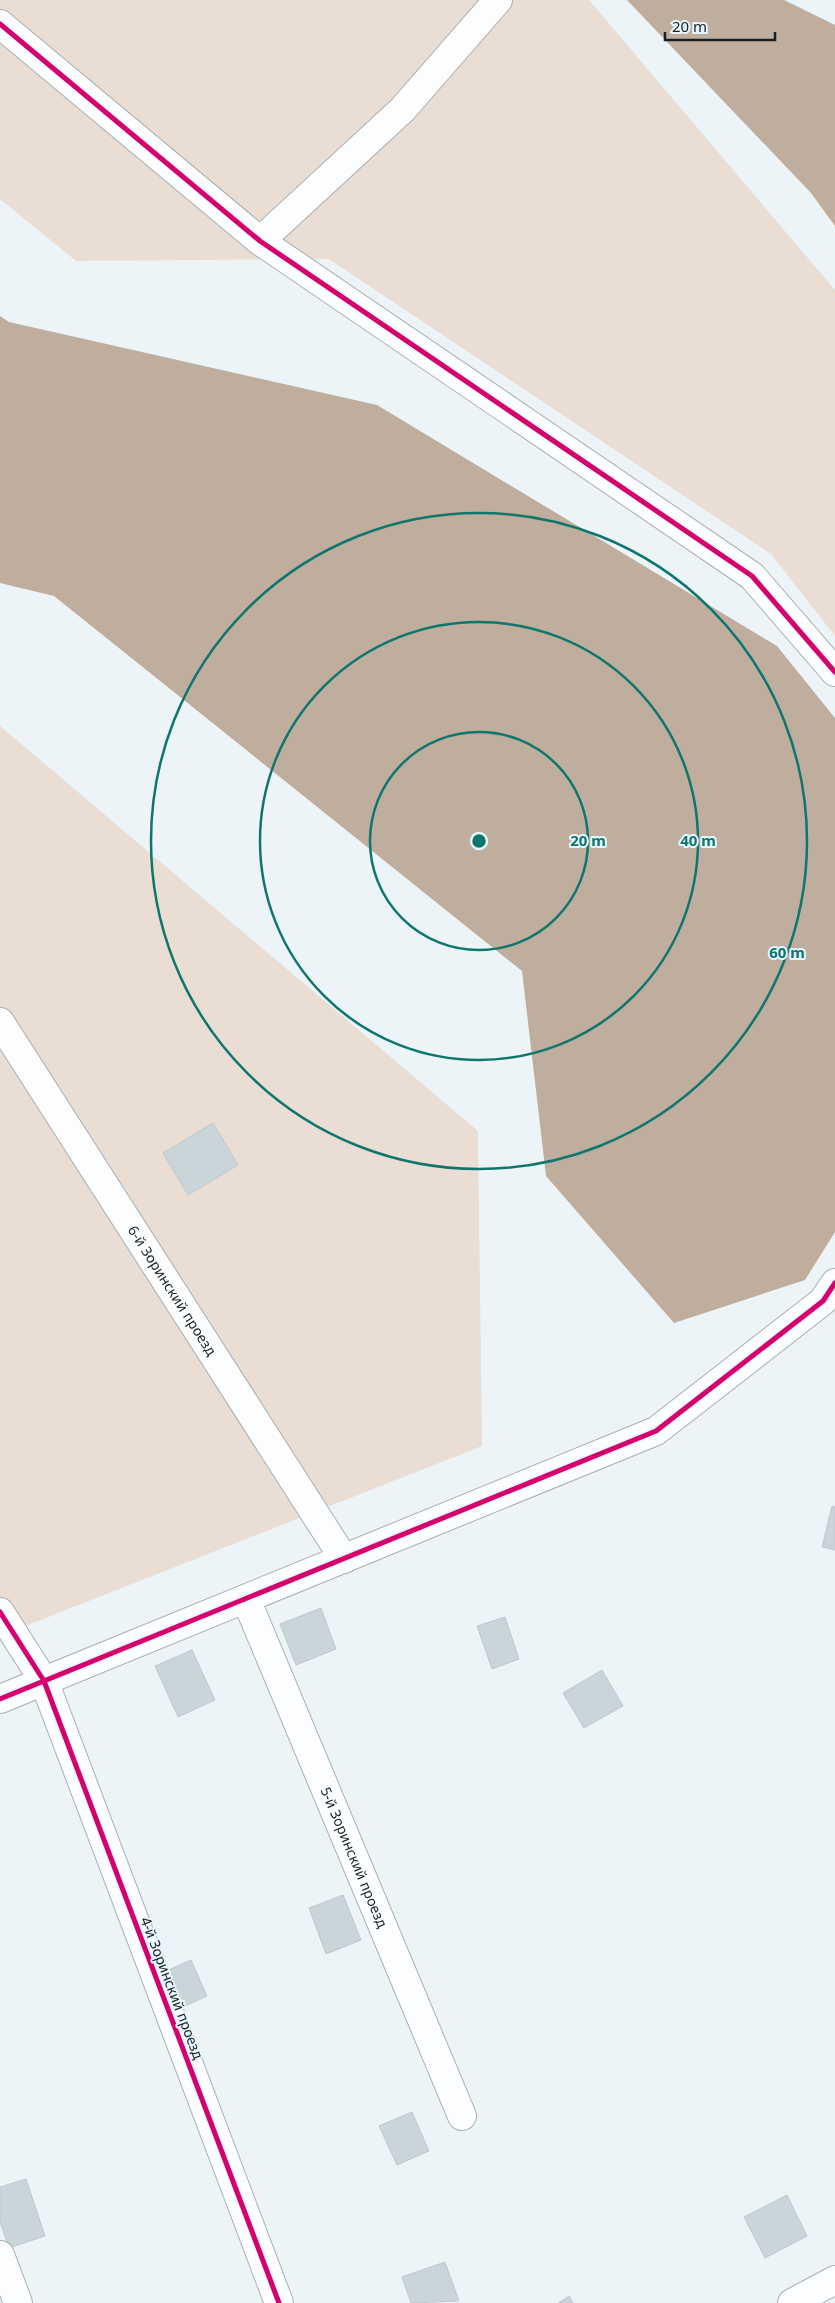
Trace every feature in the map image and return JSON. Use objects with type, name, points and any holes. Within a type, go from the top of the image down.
[{"type":"street","points":[[260,240],[402,110],[498,0]]},
{"type":"street","points":[[0,24],[260,240],[752,576],[835,672]]},
{"type":"street","name":"6-й Зоринский проезд","points":[[0,1022],[344,1559]]},
{"type":"street","points":[[0,1699],[656,1432],[823,1301],[835,1283]]},
{"type":"street","name":"5-й Зоринский проезд","points":[[246,1599],[462,2116]]},
{"type":"street","name":"4-й Зоринский проезд","points":[[0,1612],[44,1681],[279,2303]]},
{"type":"street","points":[[0,2255],[18,2303]]},
{"type":"street","points":[[792,2303],[835,2280]]},
{"type":"shaded area","points":[[0,0],[589,0],[835,290],[835,636],[771,554],[329,259],[76,261],[0,199]]},
{"type":"shaded area","points":[[627,0],[784,0],[835,25],[835,226],[811,193]]},
{"type":"shaded area","points":[[0,316],[9,322],[377,405],[777,646],[835,718],[835,1232],[805,1280],[674,1323],[546,1176],[522,971],[54,596],[0,583]]},
{"type":"shaded area","points":[[0,726],[478,1131],[482,1446],[0,1636]]},
{"type":"building","points":[[213,1123],[238,1165],[188,1195],[163,1153]]},
{"type":"building","points":[[832,1506],[835,1507],[835,1550],[822,1547]]},
{"type":"building","points":[[321,1608],[336,1649],[296,1665],[280,1624]]},
{"type":"building","points":[[505,1617],[519,1659],[492,1669],[477,1626]]},
{"type":"building","points":[[192,1650],[215,1700],[178,1717],[155,1666]]},
{"type":"building","points":[[602,1670],[623,1706],[584,1728],[563,1693]]},
{"type":"building","points":[[343,1895],[361,1940],[326,1954],[309,1908]]},
{"type":"building","points":[[191,1960],[207,1996],[172,2012],[157,1975]]},
{"type":"building","points":[[412,2112],[429,2151],[397,2165],[379,2126]]},
{"type":"building","points":[[26,2179],[45,2236],[9,2248],[0,2222],[0,2187]]},
{"type":"building","points":[[787,2195],[807,2236],[765,2258],[744,2217]]},
{"type":"building","points":[[445,2262],[459,2301],[411,2303],[402,2277]]},
{"type":"building","points":[[569,2296],[573,2303],[558,2303]]},
{"type":"cycle path","points":[[0,24],[260,241],[752,576],[835,672]]},
{"type":"cycle path","points":[[0,1699],[656,1431],[823,1301],[835,1283]]},
{"type":"cycle path","points":[[0,1612],[44,1681],[279,2303]]}]
